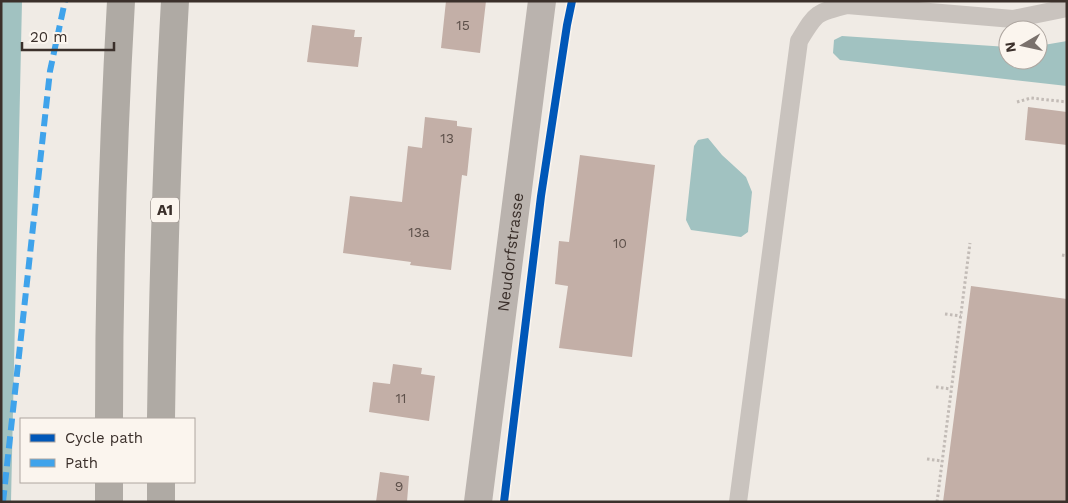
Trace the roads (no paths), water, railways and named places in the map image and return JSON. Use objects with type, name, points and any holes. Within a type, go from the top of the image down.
[{"type":"highway","points":[[109,418],[109,281],[120,1]]},
{"type":"highway","name":"A1","points":[[161,418],[169,94],[175,1]]},
{"type":"highway","points":[[109,483],[109,502]]},
{"type":"highway","points":[[161,483],[162,502]]},
{"type":"main road","name":"Neudorfstrasse","points":[[478,502],[542,1]]},
{"type":"lane","points":[[738,502],[799,41],[813,17],[824,11],[847,5],[1013,19],[1067,8]]},
{"type":"water","points":[[1,1],[22,1],[11,502],[1,502]]},
{"type":"water","points":[[842,36],[998,46],[998,70],[1048,70],[1048,44],[1067,41],[1067,86],[840,60],[833,53],[834,40]]},
{"type":"water","points":[[708,138],[722,155],[746,177],[752,192],[748,232],[741,237],[691,230],[686,220],[694,146],[698,140]]}]
